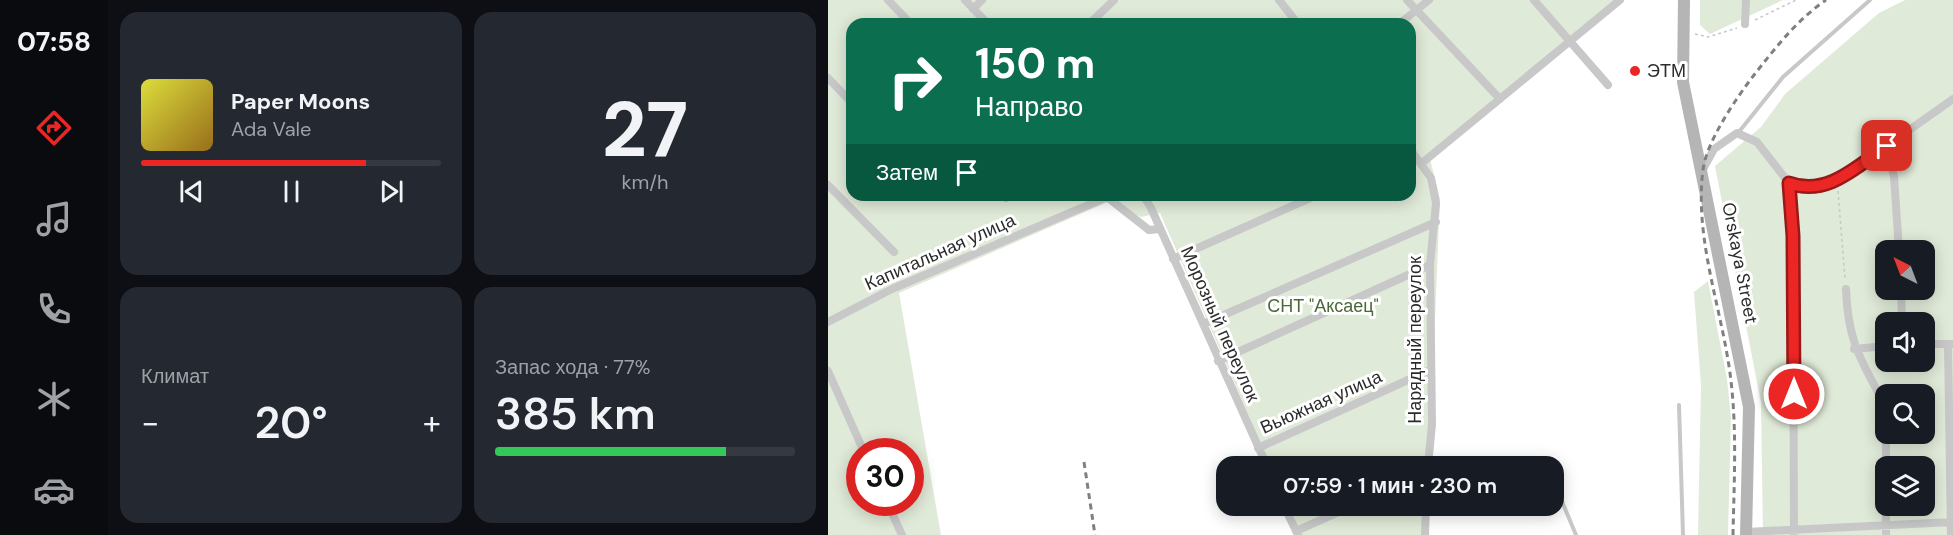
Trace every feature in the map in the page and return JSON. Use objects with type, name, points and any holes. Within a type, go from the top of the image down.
[{"type":"main road","name":"Orskaya Street","points":[[1684,0],[1683,82],[1703,169],[1749,407],[1746,533]]},
{"type":"street","points":[[888,0],[905,18]]},
{"type":"street","points":[[965,0],[982,18]]},
{"type":"street","points":[[973,9],[982,0]]},
{"type":"street","points":[[1095,18],[1114,0]]},
{"type":"street","points":[[1279,0],[1293,18]]},
{"type":"street","points":[[1407,0],[1500,99]]},
{"type":"street","points":[[1406,18],[1429,0]]},
{"type":"street","points":[[1534,0],[1608,85]]},
{"type":"street","points":[[1422,163],[1620,0]]},
{"type":"street","points":[[1745,24],[1746,0]]},
{"type":"street","points":[[828,78],[846,97]]},
{"type":"street","points":[[1789,183],[1814,189],[1837,181],[1953,99]]},
{"type":"street","points":[[1703,169],[1714,149],[1737,133],[1757,142],[1789,183],[1793,236],[1794,532]]},
{"type":"street","points":[[1887,146],[1894,177],[1898,240]]},
{"type":"street","name":"Нарядный переулок","points":[[1416,157],[1431,178],[1437,203],[1430,265],[1432,424],[1429,456]]},
{"type":"street","points":[[828,185],[894,252]]},
{"type":"street","name":"Капитальная улица","points":[[828,322],[892,289],[1098,201]]},
{"type":"street","name":"Капитальная улица","points":[[1112,201],[1149,230],[1160,229]]},
{"type":"street","name":"Морозный переулок","points":[[1146,201],[1262,456]]},
{"type":"street","points":[[1173,259],[1304,201]]},
{"type":"street","points":[[1203,324],[1436,222]]},
{"type":"street","points":[[1218,361],[1430,265]]},
{"type":"street","points":[[1846,289],[1847,322],[1854,349],[1875,386]]},
{"type":"street","points":[[1950,344],[1951,535]]},
{"type":"street","points":[[1854,349],[1875,347]]},
{"type":"street","name":"Вьюжная улица","points":[[1258,448],[1430,370]]},
{"type":"street","points":[[828,371],[858,438]]},
{"type":"street","points":[[893,516],[902,535]]},
{"type":"street","points":[[1289,516],[1297,533],[1332,516]]},
{"type":"street","points":[[1425,535],[1426,516]]},
{"type":"street","points":[[1746,533],[1886,530],[1952,522]]},
{"type":"lane","points":[[1737,133],[1783,77],[1870,0]]},
{"type":"lane","points":[[1679,405],[1683,535]]},
{"type":"lane","points":[[1564,506],[1576,535]]},
{"type":"path","points":[[1837,181],[1843,230],[1846,289]]},
{"type":"green space","name":"СНТ \"Аксаец\"","points":[[828,0],[1615,0],[1430,159],[1440,199],[1429,456],[1267,456],[1160,213],[1141,217],[1108,202],[899,293],[941,535],[828,535]]},
{"type":"green space","points":[[1700,0],[1783,0],[1710,34],[1700,25]]},
{"type":"green space","points":[[1905,0],[1953,0],[1953,535],[1763,535],[1761,403],[1715,166],[1761,127],[1785,94],[1879,13]]},
{"type":"green space","points":[[1708,281],[1727,379],[1731,418],[1728,535],[1698,535],[1701,385],[1694,292]]},
{"type":"green space","points":[[1292,516],[1429,516],[1428,535],[1301,535]]},
{"type":"railway","points":[[1733,535],[1735,458],[1733,400],[1727,355],[1702,223],[1703,170],[1716,133],[1747,84],[1787,34],[1826,0]]},
{"type":"railway","points":[[1084,462],[1095,535]]},
{"type":"place","name":"ЭТМ","points":[[1635,71]]},
{"type":"route","points":[[1794,394],[1793,236],[1789,183],[1814,189],[1837,181],[1887,146]]}]
